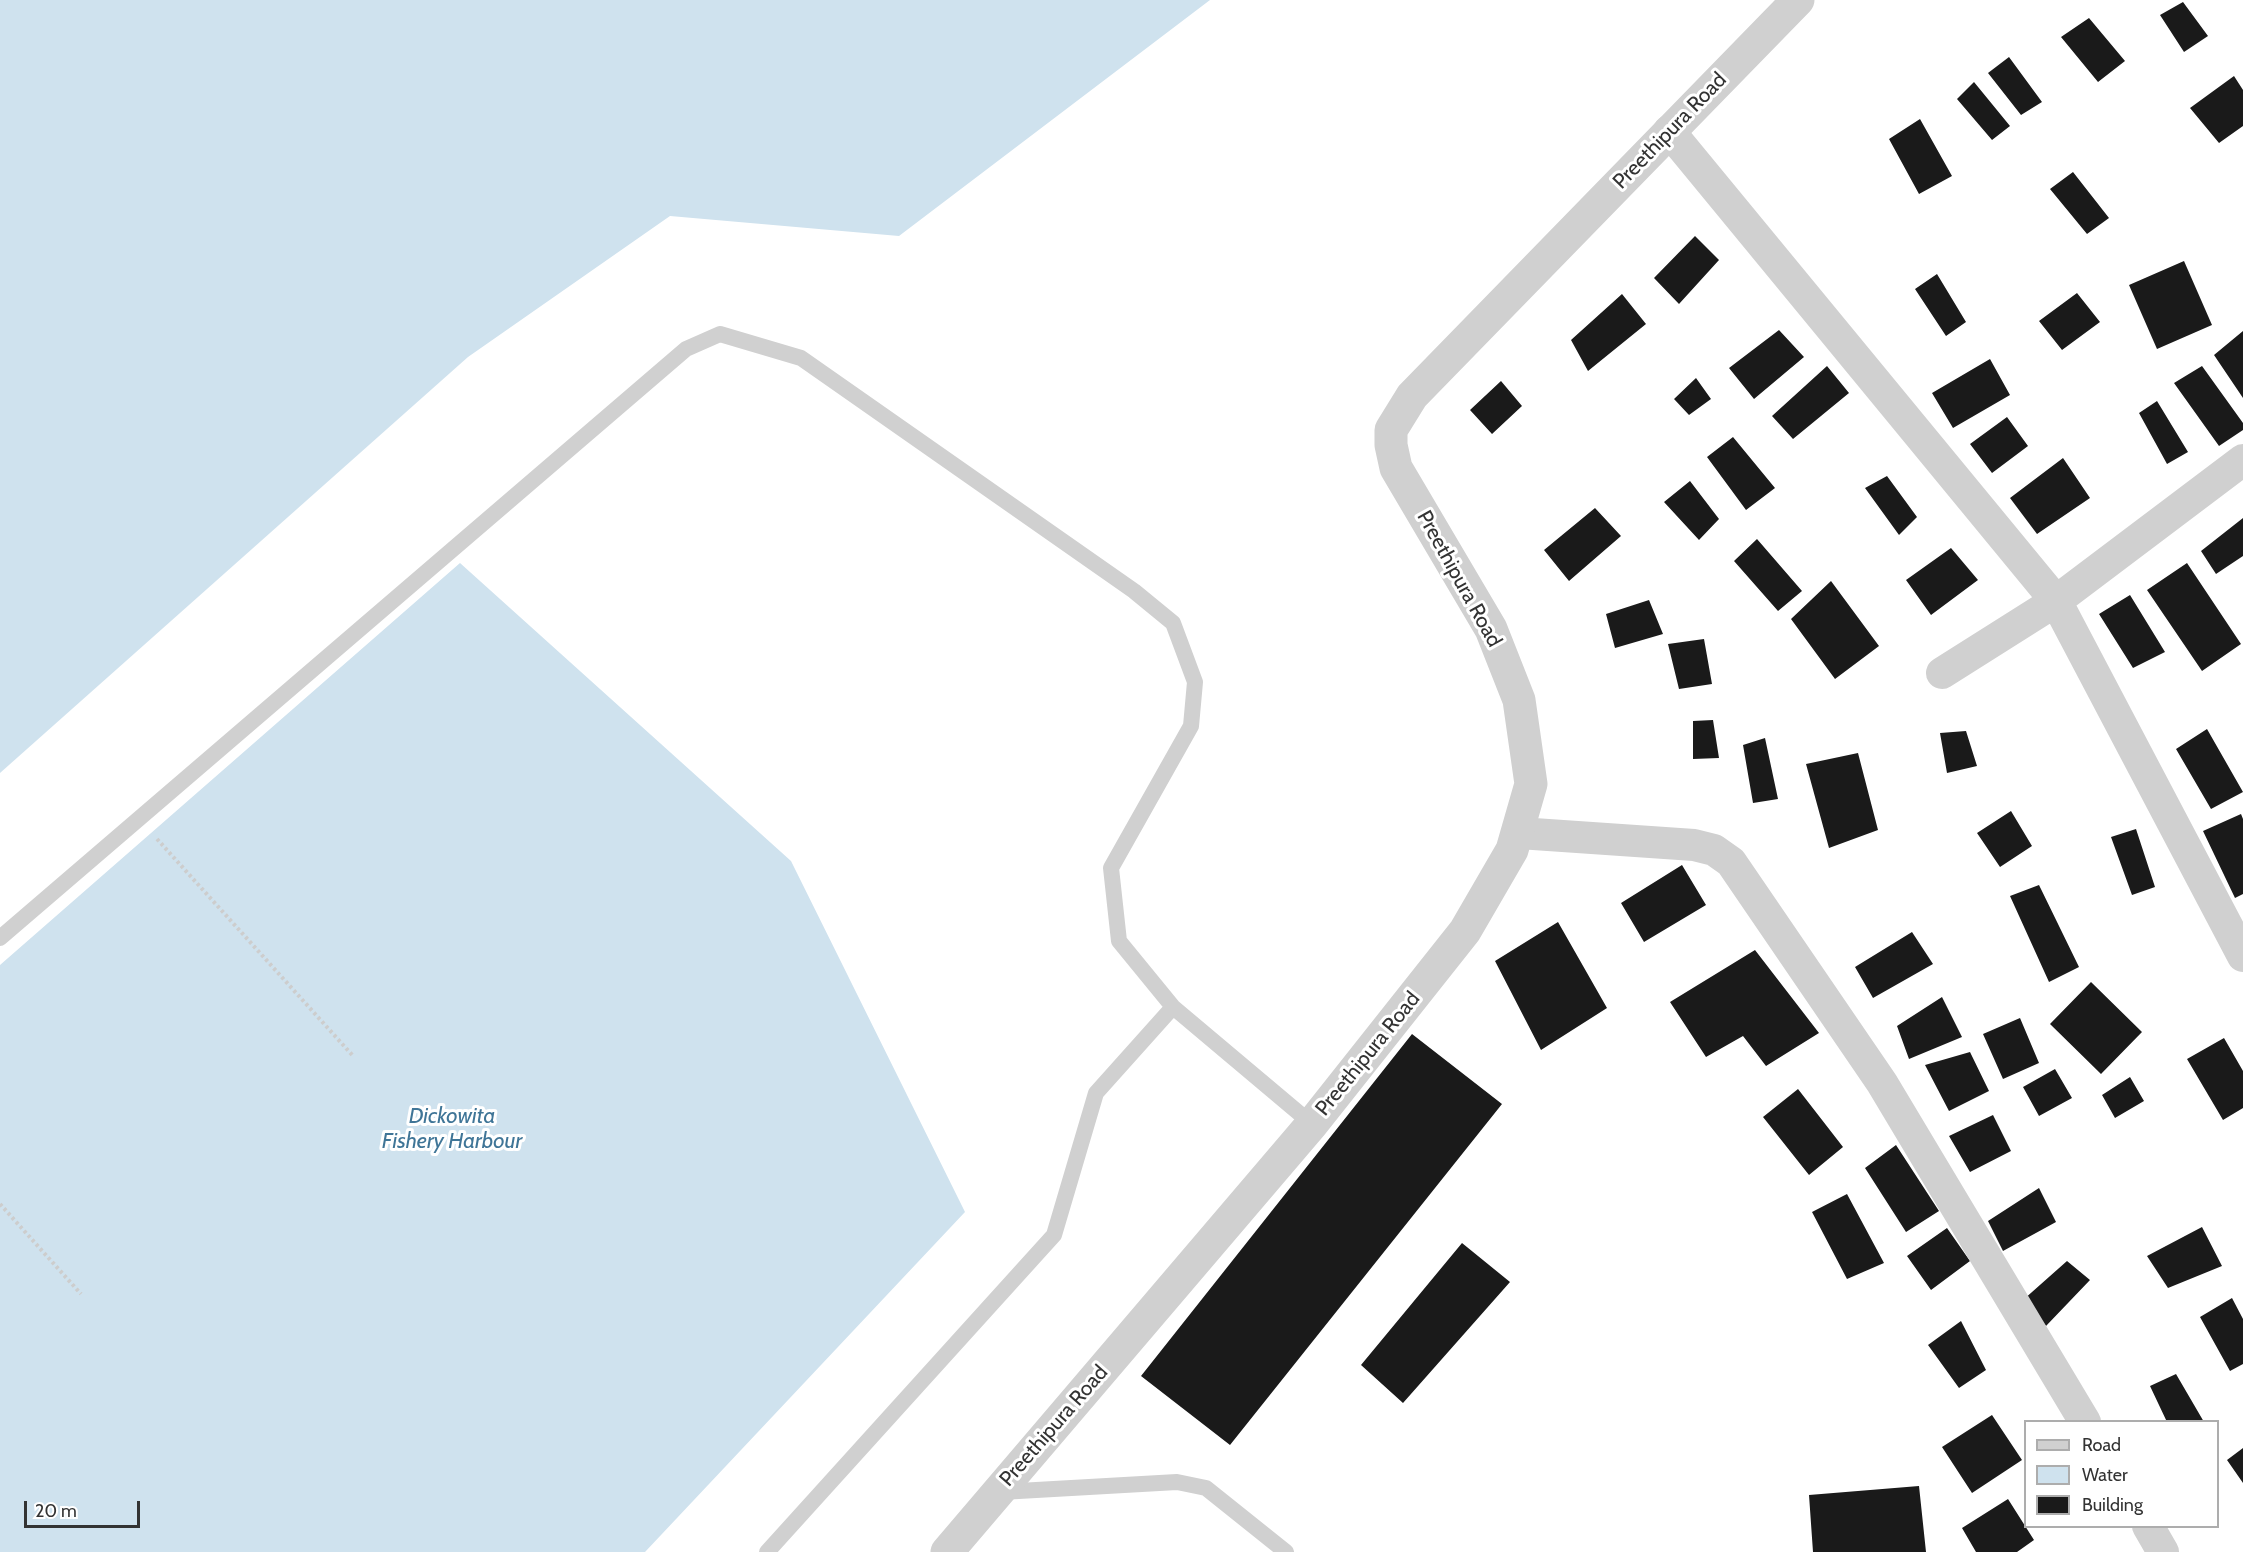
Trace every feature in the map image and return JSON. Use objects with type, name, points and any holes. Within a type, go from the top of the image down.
[{"type":"street","name":"Preethipura Road","points":[[947,1552],[1312,1124],[1466,931],[1519,833],[1531,784],[1519,700],[1491,629],[1396,468],[1390,446],[1391,430],[1412,396],[1798,0]]},
{"type":"street","points":[[1669,131],[2056,601],[2243,956]]},
{"type":"street","points":[[1942,673],[2056,601],[2243,460]]},
{"type":"street","points":[[1519,833],[1694,845],[1714,850],[1731,862],[1882,1083],[2084,1420]]},
{"type":"street","points":[[2149,1528],[2163,1552]]},
{"type":"lane","points":[[0,938],[686,350],[720,334],[801,358],[1134,591],[1173,623],[1195,682],[1191,726],[1111,868],[1119,941],[1173,1006],[1312,1124]]},
{"type":"lane","points":[[767,1552],[1054,1235],[1096,1092],[1173,1006]]},
{"type":"lane","points":[[997,1492],[1177,1482],[1206,1488],[1286,1552]]},
{"type":"path","points":[[139,819],[354,1057]]},
{"type":"path","points":[[0,1204],[81,1294]]},
{"type":"water","points":[[0,0],[1210,0],[899,236],[670,216],[468,357],[0,773]]},
{"type":"water","name":"Dickowita Fishery Harbour","points":[[460,563],[791,861],[965,1212],[645,1552],[0,1552],[0,965]]},
{"type":"building","points":[[2183,2],[2208,36],[2184,52],[2160,15]]},
{"type":"building","points":[[2089,18],[2125,61],[2098,82],[2061,37]]},
{"type":"building","points":[[2009,57],[2042,102],[2021,115],[1988,73]]},
{"type":"building","points":[[2234,76],[2243,90],[2243,126],[2219,143],[2190,108]]},
{"type":"building","points":[[1974,82],[2010,126],[1992,140],[1957,99]]},
{"type":"building","points":[[1920,119],[1952,176],[1919,194],[1889,139]]},
{"type":"building","points":[[2073,172],[2109,218],[2087,234],[2050,189]]},
{"type":"building","points":[[1695,236],[1719,260],[1679,304],[1654,278]]},
{"type":"building","points":[[2184,261],[2212,325],[2157,349],[2129,285]]},
{"type":"building","points":[[1937,274],[1966,322],[1946,336],[1915,289]]},
{"type":"building","points":[[2077,293],[2100,322],[2062,350],[2039,321]]},
{"type":"building","points":[[1622,294],[1646,324],[1588,371],[1571,340]]},
{"type":"building","points":[[1779,330],[1804,357],[1754,399],[1729,368]]},
{"type":"building","points":[[2243,331],[2243,398],[2214,355]]},
{"type":"building","points":[[1990,359],[2010,395],[1953,428],[1932,393]]},
{"type":"building","points":[[1827,366],[1849,393],[1793,439],[1772,416]]},
{"type":"building","points":[[2202,366],[2243,423],[2243,430],[2219,446],[2174,383]]},
{"type":"building","points":[[1696,378],[1711,399],[1689,415],[1674,399]]},
{"type":"building","points":[[1501,381],[1522,406],[1492,434],[1470,410]]},
{"type":"building","points":[[2157,401],[2188,452],[2167,464],[2139,413]]},
{"type":"building","points":[[2007,417],[2028,446],[1992,473],[1970,444]]},
{"type":"building","points":[[1733,437],[1775,488],[1746,510],[1707,457]]},
{"type":"building","points":[[2063,458],[2090,498],[2037,534],[2010,498]]},
{"type":"building","points":[[1887,476],[1917,517],[1899,535],[1865,488]]},
{"type":"building","points":[[1690,481],[1719,519],[1699,540],[1664,502]]},
{"type":"building","points":[[1595,508],[1621,536],[1569,581],[1544,550]]},
{"type":"building","points":[[2243,518],[2243,556],[2216,574],[2201,551]]},
{"type":"building","points":[[1757,539],[1802,591],[1778,611],[1734,561]]},
{"type":"building","points":[[1951,548],[1978,580],[1931,615],[1906,580]]},
{"type":"building","points":[[2187,563],[2241,644],[2202,671],[2147,590]]},
{"type":"building","points":[[1831,581],[1879,646],[1835,679],[1791,619]]},
{"type":"building","points":[[2130,595],[2165,652],[2133,668],[2099,614]]},
{"type":"building","points":[[1649,600],[1663,634],[1615,648],[1606,614]]},
{"type":"building","points":[[1704,639],[1712,684],[1679,689],[1668,644]]},
{"type":"building","points":[[1713,720],[1719,758],[1693,759],[1693,721]]},
{"type":"building","points":[[2207,729],[2243,792],[2211,809],[2176,749]]},
{"type":"building","points":[[1966,731],[1977,766],[1947,773],[1940,733]]},
{"type":"building","points":[[1765,738],[1778,799],[1753,803],[1743,745]]},
{"type":"building","points":[[1858,753],[1878,830],[1829,848],[1806,764]]},
{"type":"building","points":[[2011,811],[2032,846],[2000,867],[1977,833]]},
{"type":"building","points":[[2241,814],[2243,819],[2243,894],[2235,898],[2203,831]]},
{"type":"building","points":[[2136,829],[2155,887],[2132,895],[2111,837]]},
{"type":"building","points":[[1682,865],[1706,905],[1644,942],[1621,903]]},
{"type":"building","points":[[2039,885],[2079,967],[2049,982],[2010,896]]},
{"type":"building","points":[[1558,922],[1607,1008],[1541,1050],[1495,961]]},
{"type":"building","points":[[1912,932],[1933,964],[1873,998],[1855,967]]},
{"type":"building","points":[[1755,950],[1819,1033],[1766,1066],[1743,1036],[1706,1057],[1670,1002]]},
{"type":"building","points":[[2091,982],[2142,1032],[2101,1074],[2050,1024]]},
{"type":"building","points":[[1942,997],[1962,1037],[1909,1059],[1897,1026]]},
{"type":"building","points":[[2020,1018],[2039,1063],[2003,1079],[1983,1034]]},
{"type":"building","points":[[1412,1034],[1502,1104],[1230,1445],[1141,1376]]},
{"type":"building","points":[[2224,1038],[2243,1071],[2243,1108],[2223,1120],[2187,1059]]},
{"type":"building","points":[[1970,1052],[1989,1091],[1949,1111],[1925,1065]]},
{"type":"building","points":[[2055,1069],[2072,1098],[2039,1116],[2023,1087]]},
{"type":"building","points":[[2130,1077],[2144,1101],[2115,1118],[2102,1095]]},
{"type":"building","points":[[1798,1089],[1843,1147],[1809,1175],[1763,1117]]},
{"type":"building","points":[[1993,1115],[2011,1151],[1970,1172],[1949,1136]]},
{"type":"building","points":[[1896,1145],[1939,1211],[1906,1232],[1865,1168]]},
{"type":"building","points":[[2039,1188],[2056,1222],[2003,1251],[1988,1221]]},
{"type":"building","points":[[1847,1194],[1884,1263],[1847,1279],[1812,1212]]},
{"type":"building","points":[[2202,1227],[2222,1266],[2168,1288],[2147,1256]]},
{"type":"building","points":[[1947,1228],[1970,1261],[1931,1290],[1907,1256]]},
{"type":"building","points":[[1462,1243],[1510,1282],[1403,1403],[1361,1365]]},
{"type":"building","points":[[2067,1261],[2090,1280],[2046,1326],[2023,1300]]},
{"type":"building","points":[[2232,1298],[2243,1319],[2243,1364],[2230,1371],[2200,1317]]},
{"type":"building","points":[[1961,1321],[1986,1370],[1959,1388],[1928,1345]]},
{"type":"building","points":[[2176,1374],[2203,1420],[2166,1420],[2150,1386]]},
{"type":"building","points":[[1992,1415],[2022,1460],[1972,1493],[1942,1447]]},
{"type":"building","points":[[2243,1448],[2243,1483],[2227,1460]]},
{"type":"building","points":[[1919,1486],[1926,1552],[1813,1552],[1809,1495]]},
{"type":"building","points":[[2008,1499],[2024,1524],[2024,1528],[2026,1528],[2034,1540],[2017,1552],[1976,1552],[1962,1528]]}]
